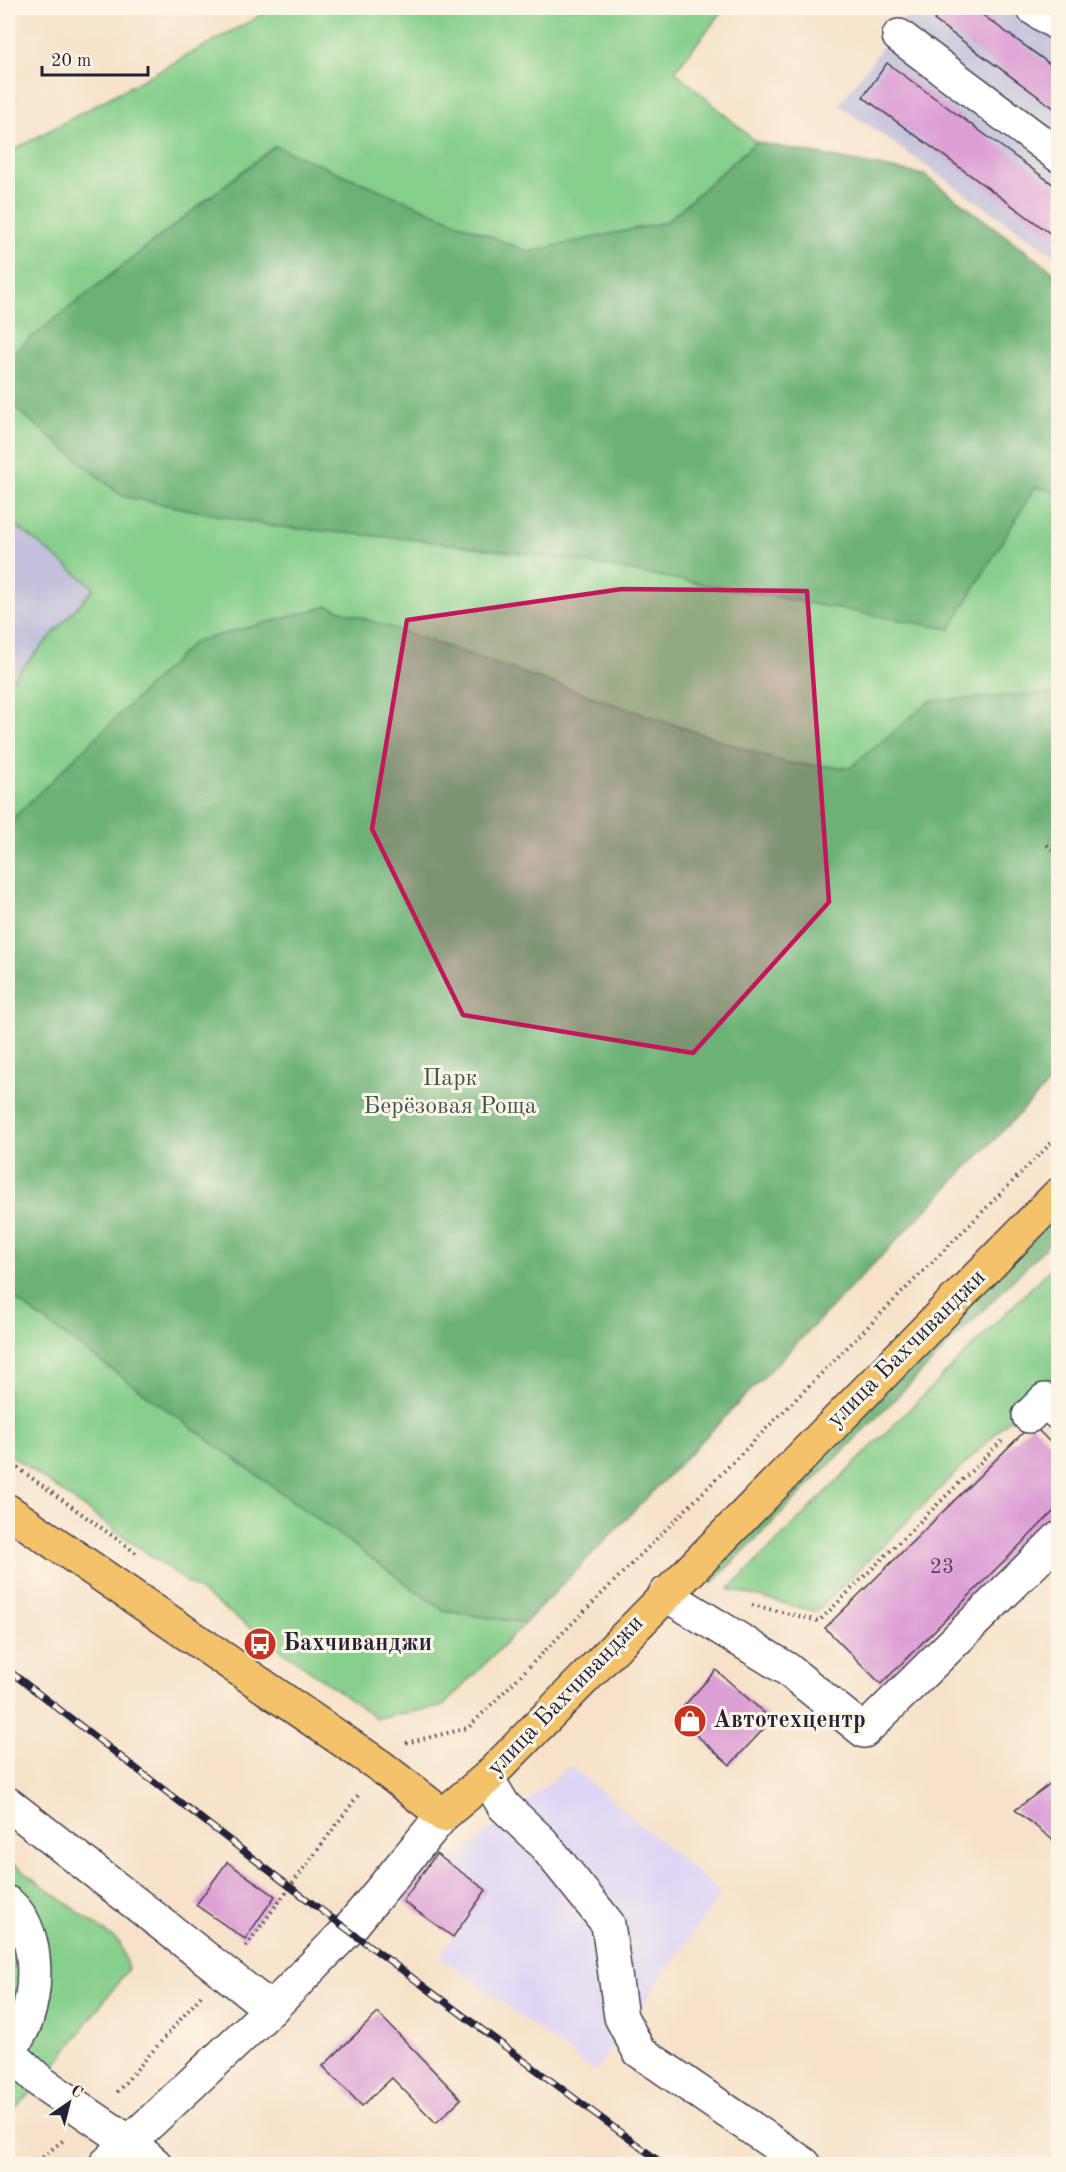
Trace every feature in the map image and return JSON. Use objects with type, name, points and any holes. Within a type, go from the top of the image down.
[{"type":"main road","name":"улица Бахчиванджи","points":[[443,1815],[487,1778],[665,1594],[1059,1195]]},
{"type":"main road","points":[[8,1510],[380,1766],[443,1815]]},
{"type":"lane","points":[[1033,8],[1059,24]]},
{"type":"lane","points":[[899,36],[1059,155]]},
{"type":"lane","points":[[665,1594],[787,1669],[864,1731],[1059,1539]]},
{"type":"lane","points":[[487,1778],[504,1806],[542,1842],[608,1924],[621,2018],[639,2051],[804,2164]]},
{"type":"lane","points":[[8,1804],[271,2009]]},
{"type":"lane","points":[[106,2164],[271,2009],[349,1929],[443,1815]]},
{"type":"lane","points":[[8,1903],[26,1924],[33,1965],[33,1997],[26,2023],[8,2052],[42,2083],[129,2142],[155,2164]]},
{"type":"path","points":[[1047,844],[1059,854]]},
{"type":"path","points":[[402,1744],[468,1728],[1059,1136]]},
{"type":"path","points":[[741,1602],[819,1622],[1044,1415]]},
{"type":"path","points":[[8,1461],[140,1556]]},
{"type":"highlighted area","points":[[622,589],[807,591],[829,902],[693,1053],[463,1015],[372,829],[407,620]]},
{"type":"shaded area","points":[[912,8],[1058,8],[1058,258],[839,105]]},
{"type":"shaded area","points":[[8,519],[94,588],[8,684]]},
{"type":"shaded area","points":[[571,1766],[721,1893],[595,2072],[440,1956],[486,1890],[449,1863]]},
{"type":"green space","points":[[274,8],[725,8],[675,71],[756,142],[666,222],[528,252],[275,146],[8,356],[8,153]]},
{"type":"green space","points":[[756,142],[924,175],[1058,275],[1058,493],[1035,487],[950,629],[572,560],[419,540],[272,526],[122,496],[8,402],[8,356],[275,146],[528,252],[666,222]]},
{"type":"green space","points":[[8,402],[122,496],[272,526],[419,540],[572,560],[950,629],[1035,486],[1058,493],[1058,693],[930,702],[850,768],[786,763],[8,824],[8,684],[94,588],[8,519]]},
{"type":"green space","name":"Парк Берёзовая Роща","points":[[328,606],[786,763],[850,768],[930,701],[1058,693],[1058,1074],[525,1623],[444,1611],[8,1294],[8,823],[194,642]]},
{"type":"green space","points":[[1058,1203],[1058,1235],[712,1583],[688,1570]]},
{"type":"green space","points":[[1058,1261],[1058,1371],[816,1612],[729,1589]]},
{"type":"green space","points":[[8,1294],[444,1611],[525,1623],[442,1707],[376,1718],[8,1453]]},
{"type":"green space","points":[[8,1860],[120,1943],[128,1969],[42,2083],[8,2115]]},
{"type":"building","points":[[943,8],[973,8],[1058,70],[1058,111],[934,20]]},
{"type":"building","points":[[887,63],[1058,188],[1058,239],[863,97]]},
{"type":"building","points":[[1032,1424],[1058,1450],[1058,1507],[881,1684],[825,1628]]},
{"type":"building","points":[[716,1670],[772,1720],[730,1765],[675,1716]]},
{"type":"building","points":[[1051,1783],[1058,1791],[1058,1844],[1015,1810]]},
{"type":"building","points":[[436,1854],[486,1890],[453,1937],[403,1901]]},
{"type":"building","points":[[227,1862],[275,1896],[245,1939],[196,1905]]},
{"type":"building","points":[[378,2013],[461,2099],[436,2123],[392,2078],[362,2106],[323,2066]]},
{"type":"railway","points":[[8,1670],[289,1886],[663,2164]]},
{"type":"place","name":"Бахчиванджи","points":[[260,1644]]},
{"type":"place","name":"Автотехцентр","points":[[690,1721]]}]
